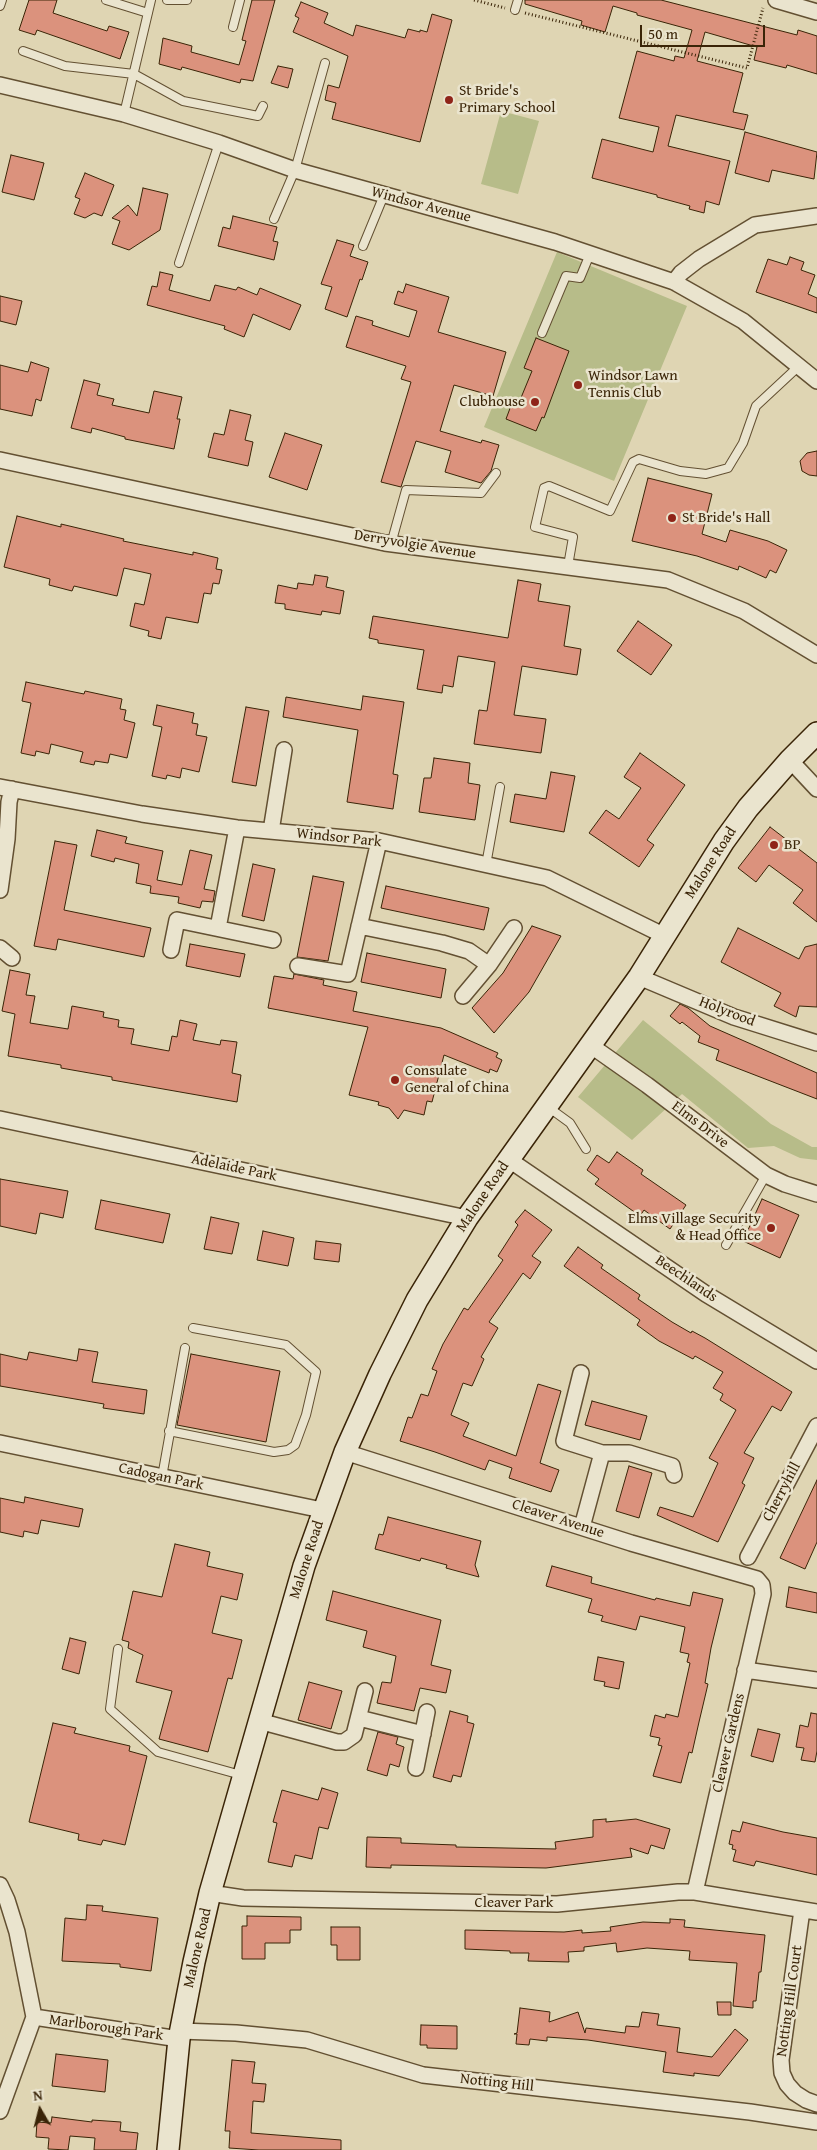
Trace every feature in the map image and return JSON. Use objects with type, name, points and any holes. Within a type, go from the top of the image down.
[{"type":"main road","name":"Malone Road","points":[[168,2150],[180,2035],[210,1893],[304,1566],[322,1510],[345,1452],[380,1374],[417,1300],[467,1218],[638,977],[724,841],[748,808],[790,760],[817,733]]},
{"type":"street","points":[[776,0],[817,12]]},
{"type":"street","name":"Windsor Avenue","points":[[0,85],[124,114],[219,143],[295,170],[555,242],[674,282],[743,321],[817,381]]},
{"type":"street","points":[[674,282],[681,273],[699,259],[755,225],[817,216]]},
{"type":"street","name":"Derryvolgie Avenue","points":[[0,460],[392,544],[668,580],[744,611],[817,655]]},
{"type":"street","points":[[271,831],[284,750]]},
{"type":"street","points":[[790,760],[817,789]]},
{"type":"street","points":[[0,890],[7,839],[8,809],[6,788]]},
{"type":"street","name":"Windsor Park","points":[[6,788],[133,812],[237,828],[379,841],[547,878],[665,936]]},
{"type":"street","points":[[218,928],[237,828]]},
{"type":"street","points":[[298,966],[348,974],[379,841]]},
{"type":"street","points":[[171,950],[177,920],[273,940]]},
{"type":"street","points":[[359,926],[442,943],[469,951],[489,965]]},
{"type":"street","points":[[464,996],[489,965],[514,928]]},
{"type":"street","points":[[0,948],[12,958]]},
{"type":"street","name":"Holyrood","points":[[638,977],[734,1016],[817,1043]]},
{"type":"street","name":"Elms Drive","points":[[590,1045],[647,1085],[766,1175],[817,1194]]},
{"type":"street","name":"Adelaide Park","points":[[0,1119],[467,1218]]},
{"type":"street","name":"Beechlands","points":[[508,1159],[706,1294],[817,1361]]},
{"type":"street","points":[[582,1373],[564,1441],[602,1454],[629,1452],[672,1466],[674,1475]]},
{"type":"street","name":"Cherryhill","points":[[748,1557],[817,1426]]},
{"type":"street","name":"Cadogan Park","points":[[0,1443],[322,1510]]},
{"type":"street","name":"Cleaver Avenue","points":[[345,1452],[582,1527],[757,1579],[762,1585],[763,1594]]},
{"type":"street","points":[[582,1527],[602,1454]]},
{"type":"street","name":"Cleaver Gardens","points":[[696,1892],[763,1594]]},
{"type":"street","points":[[745,1670],[817,1680]]},
{"type":"street","points":[[259,1721],[337,1742],[344,1742],[354,1736],[365,1691]]},
{"type":"street","points":[[416,1768],[427,1712]]},
{"type":"street","points":[[359,1718],[423,1734]]},
{"type":"street","points":[[0,1885],[7,1900],[16,1932],[34,2017],[2,2094],[0,2111]]},
{"type":"street","name":"Cleaver Park","points":[[210,1893],[243,1898],[557,1904],[654,1893],[696,1892],[810,1911]]},
{"type":"street","name":"Notting Hill Court","points":[[810,1911],[781,2060],[782,2073],[787,2084],[795,2093],[817,2104]]},
{"type":"street","name":"Marlborough Park","points":[[34,2017],[180,2035]]},
{"type":"street","name":"Notting Hill","points":[[180,2035],[236,2033],[307,2040],[423,2075],[740,2111],[817,2122]]},
{"type":"lane","points":[[0,6],[2,0]]},
{"type":"lane","points":[[106,0],[148,13]]},
{"type":"lane","points":[[124,114],[151,0]]},
{"type":"lane","points":[[167,0],[188,0]]},
{"type":"lane","points":[[233,27],[240,0]]},
{"type":"lane","points":[[515,10],[518,0]]},
{"type":"lane","points":[[23,51],[66,66],[134,74],[183,101],[258,116],[263,106]]},
{"type":"lane","points":[[274,219],[295,170],[325,63]]},
{"type":"lane","points":[[178,263],[219,143]]},
{"type":"lane","points":[[362,246],[384,195]]},
{"type":"lane","points":[[542,333],[566,276],[580,278],[590,254]]},
{"type":"lane","points":[[568,566],[573,537],[535,527],[544,488],[549,486],[610,511],[632,462],[639,459],[680,471],[706,474],[728,468],[743,443],[756,406],[799,366]]},
{"type":"lane","points":[[392,544],[406,490],[481,493],[496,473]]},
{"type":"lane","points":[[486,866],[500,787]]},
{"type":"lane","points":[[546,1106],[570,1123],[586,1149]]},
{"type":"lane","points":[[726,1244],[766,1175]]},
{"type":"lane","points":[[169,1431],[274,1452],[288,1450],[295,1445],[306,1415],[316,1372],[286,1345],[193,1328]]},
{"type":"lane","points":[[162,1477],[185,1348]]},
{"type":"lane","points":[[118,1649],[110,1709],[158,1752],[243,1775]]},
{"type":"path","points":[[474,0],[747,68],[765,0]]},
{"type":"green space","points":[[501,111],[539,121],[518,194],[481,184]]},
{"type":"green space","name":"Windsor Lawn Tennis Club","points":[[557,252],[687,306],[614,481],[484,427]]},
{"type":"green space","points":[[643,1020],[771,1124],[812,1147],[817,1147],[817,1160],[800,1158],[774,1146],[748,1148],[682,1094],[632,1140],[578,1097]]},
{"type":"building","points":[[29,0],[57,0],[53,13],[107,31],[109,26],[129,32],[120,59],[37,30],[35,35],[19,30]]},
{"type":"building","points":[[252,0],[275,0],[253,81],[241,79],[240,83],[182,67],[181,70],[159,64],[163,38],[192,46],[191,52],[239,65],[246,41],[242,40]]},
{"type":"building","points":[[525,0],[661,0],[797,35],[798,30],[817,36],[817,74],[787,65],[786,68],[754,60],[757,47],[705,32],[697,61],[743,73],[733,112],[748,115],[744,130],[676,115],[668,146],[730,161],[719,205],[706,201],[704,213],[689,209],[690,206],[657,197],[657,195],[592,178],[602,139],[653,152],[659,127],[619,118],[637,51],[674,61],[675,56],[684,58],[692,30],[637,15],[637,13],[613,6],[605,32],[581,25],[582,21],[525,4]]},
{"type":"building","points":[[301,2],[328,13],[324,23],[353,36],[356,25],[405,38],[408,29],[427,32],[432,14],[452,20],[420,142],[332,119],[336,103],[325,100],[328,85],[339,88],[348,56],[293,32],[299,18],[295,16]]},
{"type":"building","points":[[278,66],[293,69],[288,88],[271,83]]},
{"type":"building","points":[[745,132],[817,152],[814,179],[772,170],[769,182],[735,173]]},
{"type":"building","points":[[11,155],[44,163],[34,200],[2,192]]},
{"type":"building","points":[[85,173],[114,185],[102,216],[94,213],[85,218],[74,214],[80,199],[75,197]]},
{"type":"building","points":[[143,188],[168,194],[160,230],[129,250],[112,244],[120,221],[112,218],[128,205],[137,216]]},
{"type":"building","points":[[233,216],[277,227],[273,241],[278,242],[274,260],[218,246],[223,227],[230,229]]},
{"type":"building","points":[[337,240],[354,245],[350,256],[368,262],[347,317],[325,309],[332,287],[321,284]]},
{"type":"building","points":[[790,257],[804,262],[801,270],[815,275],[808,294],[817,298],[817,313],[756,292],[768,259],[787,265]]},
{"type":"building","points":[[160,272],[173,275],[169,290],[210,301],[215,285],[236,290],[238,287],[257,295],[260,288],[301,305],[290,330],[253,314],[244,337],[224,329],[225,326],[147,305],[152,286],[157,287]]},
{"type":"building","points":[[406,284],[449,297],[438,332],[506,352],[493,396],[454,385],[440,431],[481,443],[482,440],[499,445],[491,471],[481,483],[445,472],[451,451],[416,441],[401,487],[381,482],[411,382],[401,379],[406,366],[346,347],[356,316],[373,321],[372,325],[409,337],[417,311],[394,304],[398,291],[403,293]]},
{"type":"building","points":[[0,296],[22,301],[16,325],[0,321]]},
{"type":"building","points":[[536,338],[569,351],[544,418],[542,417],[536,431],[506,419],[512,403],[518,405],[532,371],[524,368]]},
{"type":"building","points":[[31,362],[49,368],[41,401],[36,399],[32,416],[0,409],[0,365],[28,372]]},
{"type":"building","points":[[84,380],[100,384],[97,395],[114,399],[112,405],[149,413],[154,391],[182,397],[177,419],[180,419],[174,449],[125,439],[125,437],[92,428],[91,433],[71,428]]},
{"type":"building","points":[[230,410],[251,415],[245,440],[253,442],[248,466],[208,457],[214,433],[224,435]]},
{"type":"building","points":[[285,433],[322,445],[307,490],[269,477]]},
{"type":"building","points":[[817,451],[817,476],[809,475],[802,471],[800,461],[807,453]]},
{"type":"building","name":"St Bride's Hall","points":[[648,478],[712,494],[702,534],[726,542],[730,530],[768,541],[787,550],[776,573],[770,570],[766,578],[739,566],[738,570],[697,556],[632,541]]},
{"type":"building","points":[[17,516],[61,527],[61,524],[124,539],[123,541],[193,555],[193,552],[218,558],[216,569],[222,570],[219,584],[213,583],[211,594],[204,593],[198,623],[166,617],[161,639],[148,636],[149,631],[130,626],[135,603],[144,605],[151,574],[124,568],[117,596],[74,586],[72,591],[49,585],[50,579],[4,567]]},
{"type":"building","points":[[315,575],[328,577],[326,587],[344,591],[340,614],[322,611],[321,615],[285,609],[285,604],[275,603],[278,585],[297,589],[298,583],[313,585]]},
{"type":"building","points":[[518,580],[541,584],[538,601],[570,606],[564,646],[581,649],[577,675],[522,666],[514,715],[546,719],[541,753],[474,744],[479,710],[487,711],[495,662],[458,656],[453,687],[443,685],[442,693],[417,689],[424,650],[378,643],[378,640],[369,638],[373,616],[508,638]]},
{"type":"building","points":[[638,621],[672,645],[651,675],[617,651]]},
{"type":"building","points":[[26,682],[84,694],[85,691],[122,699],[120,709],[126,710],[124,720],[135,723],[127,758],[110,754],[108,763],[95,761],[94,765],[80,762],[83,752],[51,744],[49,754],[36,751],[35,756],[21,753],[31,703],[22,701]]},
{"type":"building","points":[[363,696],[404,702],[393,774],[398,775],[393,809],[347,802],[358,730],[283,717],[286,697],[361,710]]},
{"type":"building","points":[[157,705],[194,713],[192,723],[198,724],[196,735],[207,737],[199,772],[182,768],[180,778],[167,775],[166,779],[152,776],[162,727],[153,725]]},
{"type":"building","points":[[246,707],[269,711],[256,786],[232,782]]},
{"type":"building","points":[[640,753],[685,785],[647,840],[654,845],[639,867],[589,833],[606,810],[619,819],[641,788],[624,777]]},
{"type":"building","points":[[434,758],[470,763],[468,783],[480,785],[475,820],[419,812],[424,778],[431,778]]},
{"type":"building","points":[[551,772],[575,776],[564,832],[510,822],[515,794],[546,799]]},
{"type":"building","name":"BP","points":[[770,827],[817,863],[817,922],[793,903],[803,890],[769,865],[756,882],[738,868]]},
{"type":"building","points":[[97,830],[127,837],[125,843],[163,851],[157,880],[182,885],[190,850],[212,855],[204,889],[215,891],[213,902],[202,901],[200,908],[178,903],[179,897],[150,893],[151,886],[136,883],[139,864],[115,858],[114,862],[91,856]]},
{"type":"building","points":[[55,841],[77,845],[64,910],[151,928],[144,957],[58,939],[56,950],[34,946]]},
{"type":"building","points":[[253,864],[275,869],[264,921],[242,916]]},
{"type":"building","points":[[313,876],[344,882],[328,961],[297,957]]},
{"type":"building","points":[[386,886],[489,908],[484,930],[381,908]]},
{"type":"building","points":[[532,926],[561,936],[529,992],[494,1033],[472,1008],[503,973]]},
{"type":"building","points":[[738,928],[799,959],[805,947],[817,944],[817,1007],[799,1006],[796,1017],[774,1006],[781,993],[721,962]]},
{"type":"building","points":[[190,944],[245,954],[240,977],[186,966]]},
{"type":"building","points":[[367,953],[446,969],[441,998],[361,982]]},
{"type":"building","points":[[10,970],[30,974],[26,995],[35,996],[30,1023],[68,1029],[72,1006],[104,1012],[103,1017],[119,1020],[118,1027],[134,1029],[131,1044],[169,1051],[172,1036],[177,1037],[180,1020],[197,1024],[193,1040],[220,1045],[221,1040],[237,1042],[232,1073],[241,1075],[237,1102],[112,1080],[112,1077],[61,1068],[61,1065],[8,1056],[15,1014],[2,1011]]},
{"type":"building","points":[[294,974],[324,980],[323,985],[357,992],[353,1011],[441,1028],[498,1053],[496,1057],[502,1060],[497,1072],[490,1069],[489,1073],[444,1055],[432,1102],[427,1101],[424,1115],[404,1110],[398,1119],[389,1108],[378,1105],[379,1102],[349,1095],[368,1027],[268,1008],[274,976],[293,979]]},
{"type":"building","points":[[680,1004],[688,1008],[710,1026],[817,1073],[817,1099],[716,1060],[719,1050],[698,1042],[700,1036],[682,1022],[680,1024],[670,1016]]},
{"type":"building","points":[[617,1152],[643,1170],[641,1174],[686,1205],[670,1229],[644,1210],[640,1216],[595,1184],[599,1179],[587,1170],[597,1155],[609,1163]]},
{"type":"building","points":[[0,1179],[68,1191],[63,1218],[40,1213],[36,1234],[0,1226]]},
{"type":"building","name":"Elms Village Security & Head Office","points":[[762,1199],[799,1215],[780,1258],[743,1241]]},
{"type":"building","points":[[101,1200],[170,1214],[163,1243],[95,1229]]},
{"type":"building","points":[[525,1210],[552,1230],[532,1256],[541,1262],[530,1279],[523,1273],[489,1322],[498,1328],[481,1357],[484,1359],[472,1386],[463,1383],[451,1415],[469,1423],[463,1436],[516,1456],[538,1384],[561,1391],[540,1463],[559,1470],[551,1492],[509,1478],[512,1468],[489,1460],[485,1470],[400,1441],[408,1417],[412,1418],[421,1394],[428,1396],[437,1371],[432,1369],[443,1344],[464,1308],[468,1310],[503,1260],[498,1256],[518,1225],[515,1222]]},
{"type":"building","points":[[211,1217],[239,1223],[232,1254],[204,1249]]},
{"type":"building","points":[[263,1231],[294,1238],[288,1266],[257,1260]]},
{"type":"building","points":[[316,1241],[341,1244],[339,1262],[314,1259]]},
{"type":"building","points":[[578,1247],[603,1265],[601,1268],[640,1295],[638,1299],[672,1322],[691,1333],[692,1331],[705,1338],[792,1392],[781,1411],[772,1406],[744,1453],[754,1458],[742,1483],[745,1485],[718,1542],[657,1515],[660,1507],[693,1517],[718,1463],[709,1458],[736,1410],[720,1400],[723,1394],[713,1388],[723,1372],[695,1356],[693,1359],[659,1341],[637,1325],[640,1320],[564,1266]]},
{"type":"building","points":[[79,1349],[98,1352],[92,1382],[147,1390],[144,1414],[103,1408],[104,1404],[0,1386],[0,1354],[27,1360],[29,1352],[77,1361]]},
{"type":"building","points":[[191,1354],[280,1371],[266,1442],[177,1425]]},
{"type":"building","points":[[592,1401],[647,1416],[640,1440],[585,1425]]},
{"type":"building","points":[[629,1466],[652,1473],[639,1518],[616,1511]]},
{"type":"building","points":[[817,1480],[817,1542],[805,1569],[780,1558]]},
{"type":"building","points":[[25,1497],[83,1509],[79,1527],[41,1520],[38,1534],[24,1531],[23,1537],[0,1532],[0,1498],[24,1503]]},
{"type":"building","points":[[388,1517],[481,1541],[475,1565],[479,1577],[446,1568],[447,1565],[421,1558],[420,1561],[375,1549],[379,1534],[383,1535]]},
{"type":"building","points":[[175,1544],[210,1552],[207,1566],[243,1574],[237,1600],[221,1596],[212,1633],[242,1640],[232,1679],[228,1678],[208,1752],[159,1739],[172,1691],[136,1682],[143,1655],[128,1648],[129,1642],[122,1640],[133,1591],[162,1597]]},
{"type":"building","points":[[552,1566],[592,1577],[591,1583],[655,1600],[656,1598],[690,1606],[693,1592],[723,1599],[711,1648],[705,1683],[708,1684],[692,1753],[689,1752],[681,1783],[653,1776],[662,1746],[658,1745],[660,1738],[650,1736],[655,1715],[665,1718],[666,1714],[678,1717],[690,1663],[687,1662],[689,1654],[680,1652],[685,1627],[640,1616],[636,1630],[601,1621],[603,1616],[588,1612],[592,1599],[546,1586]]},
{"type":"building","points":[[789,1587],[817,1593],[817,1613],[786,1607]]},
{"type":"building","points":[[333,1591],[441,1620],[431,1665],[451,1670],[446,1693],[420,1688],[414,1711],[377,1703],[382,1682],[391,1683],[396,1656],[363,1647],[367,1631],[326,1620]]},
{"type":"building","points":[[70,1638],[86,1642],[79,1674],[62,1669]]},
{"type":"building","points":[[598,1657],[624,1662],[619,1689],[604,1686],[605,1682],[594,1680]]},
{"type":"building","points":[[309,1682],[342,1691],[331,1729],[298,1720]]},
{"type":"building","points":[[450,1711],[468,1716],[467,1722],[474,1724],[461,1777],[453,1775],[451,1782],[433,1777]]},
{"type":"building","points":[[811,1713],[817,1714],[817,1751],[815,1762],[801,1760],[804,1748],[796,1747],[800,1725],[808,1727]]},
{"type":"building","points":[[53,1723],[76,1728],[74,1733],[130,1746],[129,1751],[147,1756],[125,1845],[103,1840],[101,1845],[78,1840],[79,1834],[29,1822]]},
{"type":"building","points":[[758,1729],[780,1734],[773,1762],[751,1756]]},
{"type":"building","points":[[378,1732],[398,1737],[396,1744],[404,1747],[399,1767],[390,1764],[387,1776],[367,1770]]},
{"type":"building","points":[[322,1788],[338,1793],[328,1829],[319,1827],[312,1859],[295,1855],[292,1867],[268,1862],[277,1823],[273,1822],[282,1790],[318,1800]]},
{"type":"building","points":[[606,1819],[606,1822],[636,1819],[670,1829],[664,1849],[651,1845],[648,1854],[630,1848],[632,1857],[546,1868],[391,1865],[391,1868],[366,1867],[367,1837],[401,1838],[401,1843],[456,1845],[456,1847],[556,1849],[555,1842],[593,1837],[593,1820]]},
{"type":"building","points":[[743,1822],[817,1838],[817,1875],[756,1861],[754,1866],[733,1861],[736,1850],[732,1849],[733,1845],[729,1844],[732,1830],[740,1832]]},
{"type":"building","points":[[87,1905],[103,1906],[102,1911],[158,1918],[151,1971],[120,1967],[120,1964],[62,1961],[65,1918],[86,1920]]},
{"type":"building","points":[[247,1916],[301,1917],[301,1930],[290,1930],[290,1943],[265,1943],[265,1959],[242,1959],[242,1926],[247,1926]]},
{"type":"building","points":[[670,1919],[685,1920],[684,1927],[765,1935],[761,1972],[759,1972],[756,2001],[753,2001],[753,2008],[733,2006],[737,1963],[689,1960],[690,1951],[647,1948],[617,1952],[616,1943],[584,1947],[584,1951],[568,1952],[569,1962],[528,1961],[529,1953],[465,1949],[465,1930],[564,1932],[582,1930],[582,1933],[611,1931],[610,1927],[643,1922],[670,1923]]},
{"type":"building","points":[[331,1927],[360,1927],[360,1960],[337,1960],[337,1945],[331,1945]]},
{"type":"building","points":[[717,2002],[731,2002],[731,2015],[718,2015]]},
{"type":"building","points":[[520,2008],[550,2012],[549,2022],[578,2012],[585,2033],[586,2028],[625,2033],[626,2026],[639,2027],[642,2012],[659,2014],[657,2025],[680,2028],[677,2052],[712,2057],[735,2029],[748,2040],[719,2076],[694,2073],[694,2076],[663,2072],[666,2052],[588,2040],[547,2037],[547,2041],[530,2039],[529,2045],[516,2044],[517,2034],[514,2034],[517,2033]]},
{"type":"building","points":[[421,2025],[457,2026],[457,2049],[427,2048],[427,2045],[420,2045]]},
{"type":"building","points":[[56,2054],[108,2060],[105,2092],[52,2086]]},
{"type":"building","points":[[232,2060],[255,2062],[252,2083],[266,2084],[264,2102],[253,2101],[251,2133],[341,2140],[341,2150],[229,2148],[230,2131],[225,2131]]},
{"type":"building","points":[[52,2117],[92,2122],[92,2120],[121,2122],[120,2131],[138,2133],[136,2150],[94,2150],[95,2138],[70,2136],[68,2150],[48,2149],[49,2138],[36,2137],[37,2122],[51,2123]]},
{"type":"place","name":"St Bride's Primary School","points":[[449,100]]},
{"type":"place","name":"Windsor Lawn Tennis Club","points":[[578,385]]},
{"type":"place","name":"Clubhouse","points":[[535,402]]},
{"type":"place","name":"St Bride's Hall","points":[[672,518]]},
{"type":"place","name":"BP","points":[[774,845]]},
{"type":"place","name":"Consulate General of China","points":[[395,1080]]},
{"type":"place","name":"Elms Village Security & Head Office","points":[[771,1228]]}]
